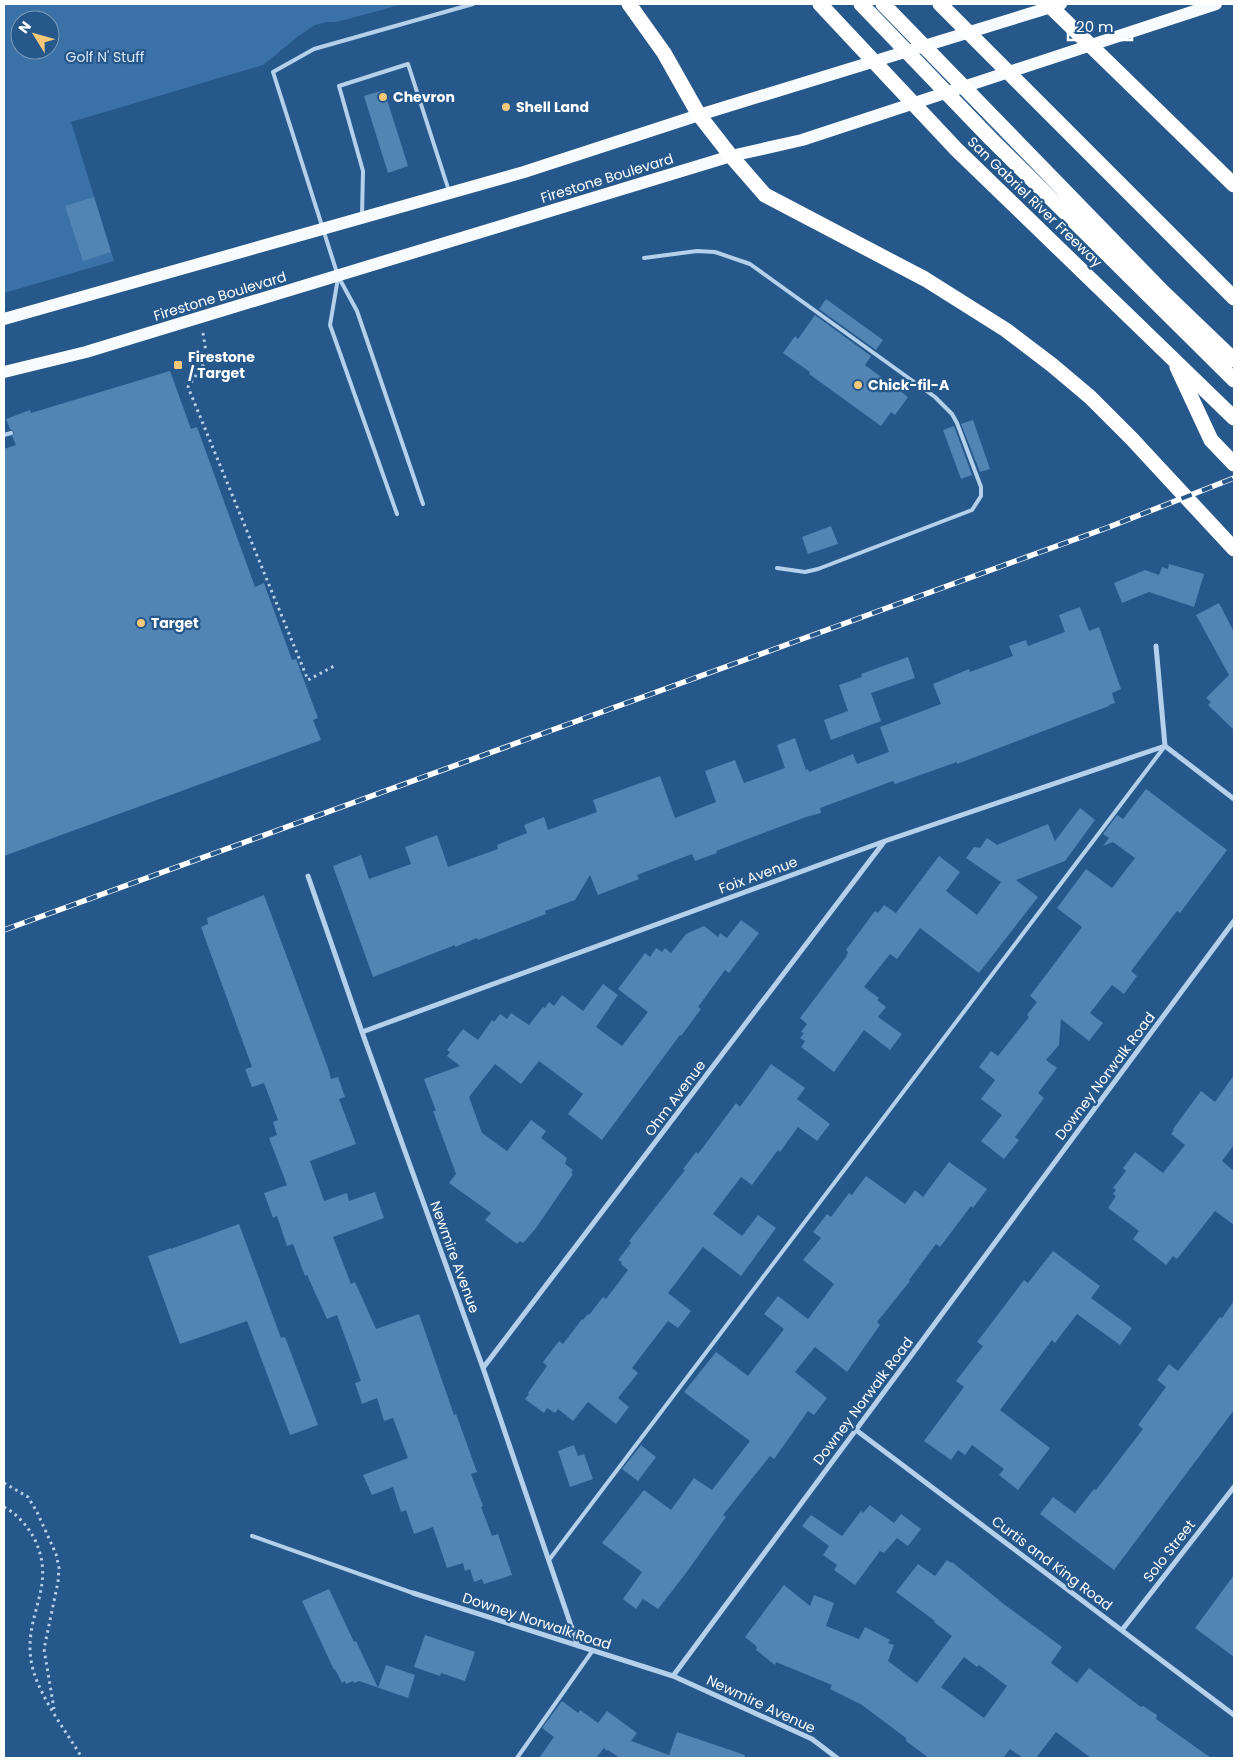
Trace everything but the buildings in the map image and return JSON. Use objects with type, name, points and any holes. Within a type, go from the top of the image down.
[{"type":"highway","points":[[629,4],[664,53],[699,115],[764,194],[925,278],[1006,330],[1090,397],[1132,439],[1234,549]]},
{"type":"highway","points":[[883,4],[1163,292],[1234,360]]},
{"type":"highway","points":[[940,4],[1234,298]]},
{"type":"highway","points":[[1048,4],[1234,185]]},
{"type":"highway","points":[[863,5],[990,138],[1234,380]]},
{"type":"highway","name":"San Gabriel River Freeway","points":[[825,9],[956,149],[1233,417]]},
{"type":"highway","points":[[1173,358],[1211,440],[1234,464]]},
{"type":"main road","points":[[4,319],[323,227],[524,172],[699,115],[1061,4]]},
{"type":"main road","name":"Firestone Boulevard","points":[[4,372],[86,352],[731,156],[802,140],[1216,4]]},
{"type":"street","points":[[1156,646],[1165,746],[1234,799]]},
{"type":"street","name":"Foix Avenue","points":[[362,1032],[885,840],[1165,746]]},
{"type":"street","name":"Ohm Avenue","points":[[483,1368],[885,840]]},
{"type":"street","name":"Newmire Avenue","points":[[308,876],[483,1368],[578,1646]]},
{"type":"street","name":"Downey Norwalk Road","points":[[413,1593],[673,1676],[1234,921]]},
{"type":"street","name":"Curtis and King Road","points":[[856,1430],[1234,1715]]},
{"type":"street","name":"Solo Street","points":[[1122,1630],[1234,1489]]},
{"type":"street","name":"Newmire Avenue","points":[[673,1676],[812,1739],[837,1758]]},
{"type":"lane","points":[[423,504],[357,311],[338,276],[273,72],[314,49],[473,4]]},
{"type":"lane","points":[[362,217],[363,171],[339,86],[408,64],[449,193]]},
{"type":"lane","points":[[644,258],[697,251],[715,252],[750,264],[935,397],[958,423],[981,487],[981,496],[972,510],[818,569],[806,572],[777,568]]},
{"type":"lane","points":[[338,276],[330,325],[397,514]]},
{"type":"lane","points":[[4,435],[11,433]]},
{"type":"lane","points":[[549,1560],[1165,746]]},
{"type":"lane","points":[[252,1536],[413,1593]]},
{"type":"lane","points":[[517,1758],[593,1650]]},
{"type":"path","points":[[201,317],[207,359],[188,387],[308,680],[334,666]]},
{"type":"path","points":[[4,1483],[28,1497],[40,1518],[56,1554],[59,1568],[58,1582],[44,1649],[54,1712]]},
{"type":"path","points":[[4,1507],[32,1533],[44,1564],[43,1583],[33,1622],[30,1648],[35,1674],[54,1712],[82,1758]]},
{"type":"green space","name":"Golf N' Stuff","points":[[4,4],[403,4],[337,22],[315,25],[263,65],[71,122],[114,261],[4,293]]},
{"type":"railway","points":[[4,930],[1109,527],[1234,478]]},
{"type":"place","name":"Chevron","points":[[383,97]]},
{"type":"place","name":"Shell Land","points":[[506,107]]},
{"type":"place","name":"Firestone / Target","points":[[178,365]]},
{"type":"place","name":"Chick-fil-A","points":[[858,385]]},
{"type":"place","name":"Target","points":[[141,623]]}]
